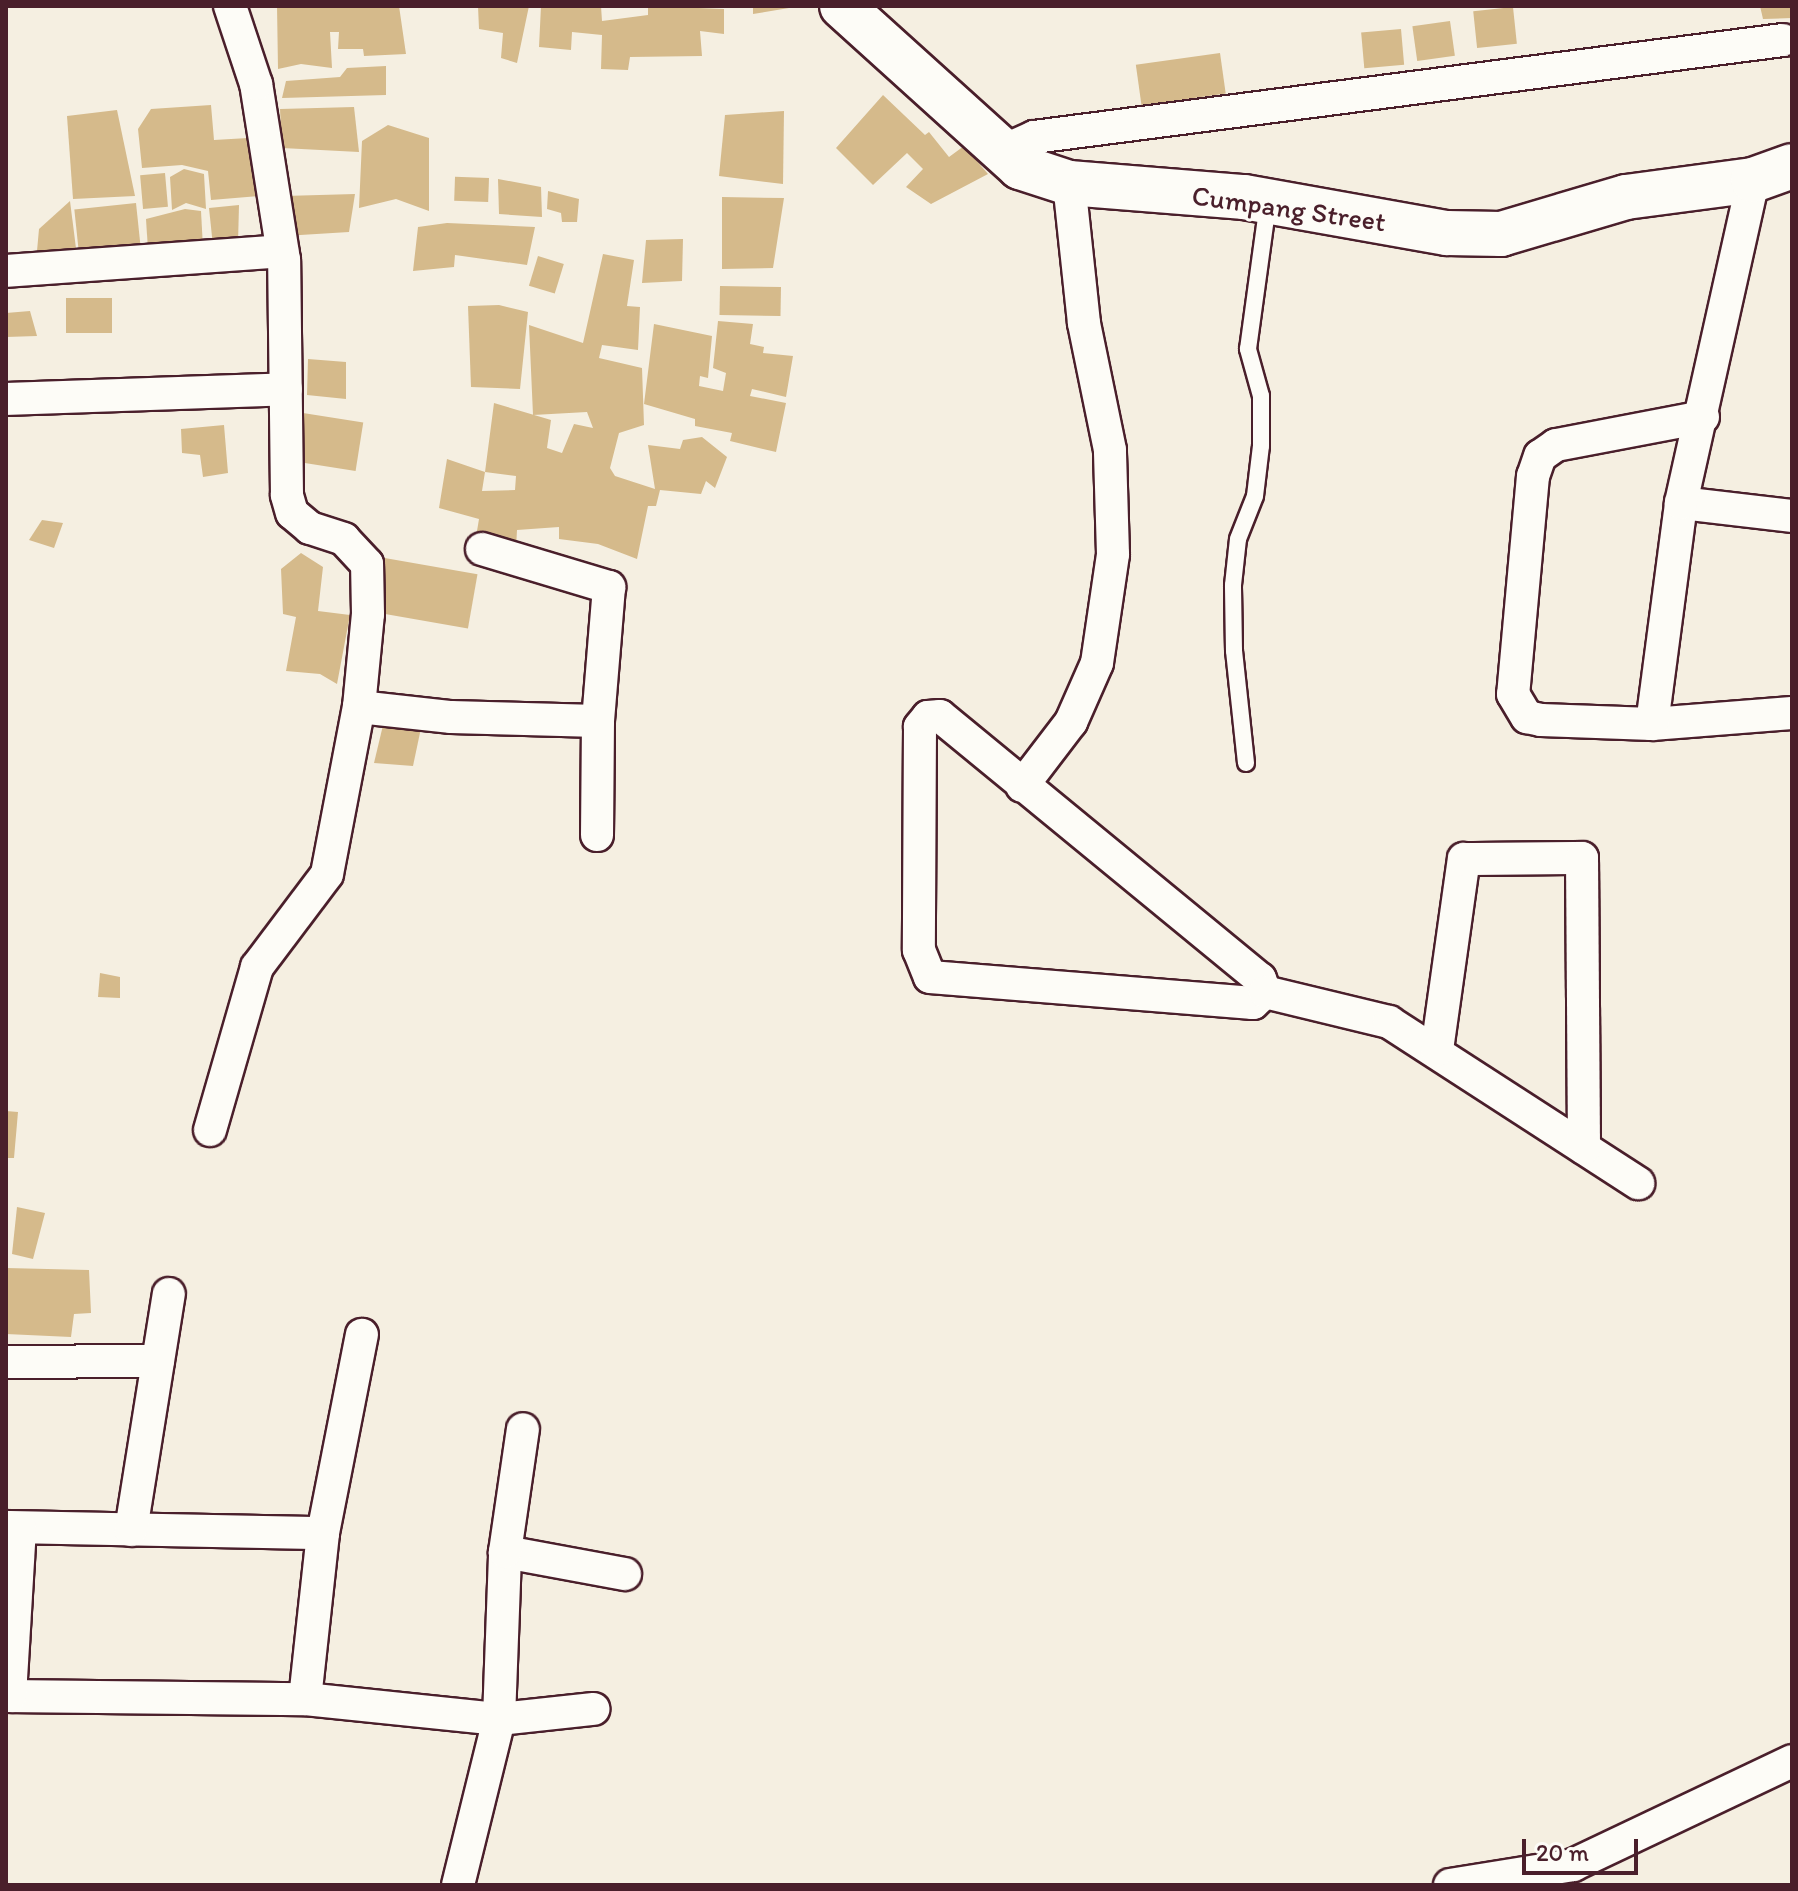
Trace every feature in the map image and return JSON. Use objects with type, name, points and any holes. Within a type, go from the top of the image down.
[{"type":"street","points":[[210,1130],[257,967],[327,874],[359,707],[368,614],[367,564],[344,539],[310,528],[292,513],[282,251],[256,84],[230,6]]},
{"type":"street","name":"Cumpang Street","points":[[842,6],[1020,167],[1069,183],[1268,201],[1447,233],[1501,234],[1626,197],[1773,173]]},
{"type":"street","points":[[1003,151],[1034,137],[1783,40]]},
{"type":"street","points":[[1652,724],[1681,503],[1773,173]]},
{"type":"street","points":[[1022,786],[1071,722],[1097,663],[1113,554],[1110,450],[1084,323],[1069,183]]},
{"type":"street","points":[[6,271],[282,251]]},
{"type":"street","points":[[6,399],[286,389]]},
{"type":"street","points":[[1703,417],[1556,445],[1540,456],[1533,476],[1513,694],[1517,706],[1527,717],[1541,720],[1652,724],[1792,713]]},
{"type":"street","points":[[1681,503],[1792,516]]},
{"type":"street","points":[[482,549],[609,587],[598,721],[597,835]]},
{"type":"street","points":[[359,707],[451,717],[598,721]]},
{"type":"street","points":[[940,716],[1260,979],[1265,992],[1253,1003],[930,977],[919,950],[920,727],[928,717],[940,716]]},
{"type":"street","points":[[1437,1050],[1464,859],[1582,858],[1584,1148]]},
{"type":"street","points":[[1265,992],[1389,1022],[1437,1050],[1638,1183]]},
{"type":"street","points":[[131,1530],[169,1294]]},
{"type":"street","points":[[305,1699],[323,1533],[362,1335]]},
{"type":"street","points":[[6,1362],[158,1361]]},
{"type":"street","points":[[458,1885],[499,1719],[505,1552],[523,1429]]},
{"type":"street","points":[[323,1533],[13,1528],[8,1696],[305,1699],[499,1719],[593,1709]]},
{"type":"street","points":[[505,1552],[625,1574]]},
{"type":"street","points":[[1450,1885],[1573,1865],[1792,1761]]},
{"type":"lane","points":[[1246,763],[1234,651],[1233,585],[1238,539],[1255,496],[1261,446],[1261,396],[1248,349],[1268,201]]},
{"type":"building","points":[[277,6],[399,6],[406,54],[364,56],[363,49],[338,49],[339,32],[330,32],[332,68],[301,64],[278,69]]},
{"type":"building","points":[[478,6],[529,6],[517,63],[501,58],[503,33],[479,29]]},
{"type":"building","points":[[541,6],[601,6],[602,21],[648,15],[648,6],[724,9],[724,34],[700,31],[702,56],[630,57],[628,70],[601,69],[602,35],[572,32],[571,50],[539,47]]},
{"type":"building","points":[[753,6],[789,6],[789,8],[753,14]]},
{"type":"building","points":[[1760,6],[1792,6],[1792,18],[1763,19]]},
{"type":"building","points":[[1513,7],[1517,44],[1477,48],[1473,11]]},
{"type":"building","points":[[1450,21],[1455,56],[1417,61],[1412,26]]},
{"type":"building","points":[[1401,29],[1404,65],[1364,68],[1361,32]]},
{"type":"building","points":[[1220,53],[1226,94],[1142,105],[1136,65]]},
{"type":"building","points":[[386,66],[386,95],[282,98],[286,81],[340,77],[347,68]]},
{"type":"building","points":[[883,95],[925,135],[929,132],[949,157],[964,146],[988,174],[931,204],[906,187],[923,169],[907,153],[873,185],[836,148]]},
{"type":"building","points":[[211,105],[214,140],[248,138],[258,196],[211,200],[208,171],[182,165],[142,168],[138,129],[151,109]]},
{"type":"building","points":[[354,107],[359,152],[282,148],[280,109]]},
{"type":"building","points":[[117,110],[135,196],[73,199],[67,116]]},
{"type":"building","points":[[784,111],[783,184],[719,176],[725,115]]},
{"type":"building","points":[[388,125],[429,138],[429,211],[396,199],[359,208],[362,141]]},
{"type":"building","points":[[184,169],[204,174],[206,209],[186,203],[172,210],[170,177]]},
{"type":"building","points":[[165,173],[168,207],[143,209],[140,175]]},
{"type":"building","points":[[455,177],[489,178],[488,202],[454,201]]},
{"type":"building","points":[[498,179],[541,187],[542,217],[499,214]]},
{"type":"building","points":[[548,191],[579,199],[577,222],[562,222],[561,213],[547,209]]},
{"type":"building","points":[[355,194],[349,232],[284,236],[284,196]]},
{"type":"building","points":[[722,197],[784,198],[773,268],[722,269]]},
{"type":"building","points":[[70,201],[78,264],[37,251],[39,229]]},
{"type":"building","points":[[136,203],[142,258],[80,264],[74,209]]},
{"type":"building","points":[[239,205],[238,243],[213,246],[209,208]]},
{"type":"building","points":[[185,209],[201,211],[203,248],[148,250],[146,219]]},
{"type":"building","points":[[447,223],[535,227],[527,265],[455,255],[454,267],[413,271],[418,227]]},
{"type":"building","points":[[683,239],[682,281],[642,283],[646,240]]},
{"type":"building","points":[[603,254],[634,260],[627,306],[640,307],[638,350],[602,345],[599,358],[642,368],[644,425],[619,433],[610,468],[615,476],[655,489],[648,445],[680,449],[683,440],[702,437],[727,457],[715,488],[706,481],[701,494],[660,490],[656,506],[648,506],[637,559],[598,544],[559,539],[559,527],[517,530],[516,549],[474,549],[479,519],[439,508],[447,459],[485,472],[494,403],[533,415],[529,325],[583,343]],"holes":[[[587,412],[593,428],[574,424],[562,453],[547,448],[551,420],[534,415]],[[485,472],[516,476],[515,490],[482,491]]]},
{"type":"building","points":[[538,256],[564,264],[555,294],[529,286]]},
{"type":"building","points":[[720,286],[781,287],[780,316],[719,315]]},
{"type":"building","points":[[66,298],[112,298],[112,333],[66,333]]},
{"type":"building","points":[[499,305],[528,312],[520,389],[471,387],[468,306]]},
{"type":"building","points":[[30,311],[37,336],[6,337],[6,313]]},
{"type":"building","points":[[718,321],[753,324],[750,344],[764,347],[763,353],[793,356],[786,397],[752,389],[750,396],[786,403],[776,452],[730,441],[732,433],[695,426],[695,419],[644,404],[654,324],[712,336],[708,378],[700,376],[699,386],[723,391],[726,373],[713,368]]},
{"type":"building","points":[[308,359],[346,362],[346,399],[307,395]]},
{"type":"building","points":[[303,413],[363,423],[356,471],[295,461]]},
{"type":"building","points":[[224,425],[228,473],[203,477],[200,455],[182,453],[181,429]]},
{"type":"building","points":[[42,520],[63,523],[54,548],[29,540]]},
{"type":"building","points":[[301,553],[323,567],[318,611],[350,615],[337,684],[320,674],[286,671],[296,617],[283,614],[281,569]]},
{"type":"building","points":[[379,557],[477,574],[468,629],[369,611]]},
{"type":"building","points":[[384,721],[421,728],[413,766],[374,763]]},
{"type":"building","points":[[100,973],[120,977],[120,998],[98,997]]},
{"type":"building","points":[[6,1111],[18,1112],[14,1158],[6,1158]]},
{"type":"building","points":[[17,1207],[45,1213],[33,1259],[12,1254]]},
{"type":"building","points":[[6,1268],[89,1270],[91,1313],[74,1314],[71,1337],[6,1334]]}]
